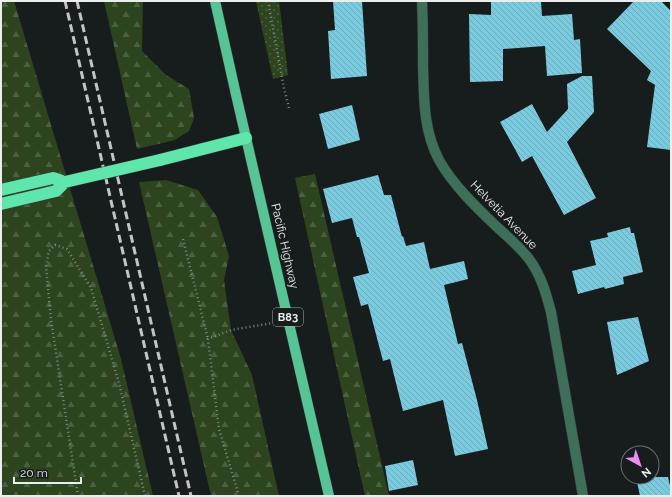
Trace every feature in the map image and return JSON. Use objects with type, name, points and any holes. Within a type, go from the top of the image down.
[{"type":"highway","points":[[1,204],[56,191],[65,182],[246,138]]},
{"type":"highway","points":[[4,188],[54,178],[65,182]]},
{"type":"main road","name":"Pacific Highway","points":[[215,1],[329,496]]},
{"type":"street","name":"Helvetia Avenue","points":[[422,1],[425,119],[432,143],[439,160],[465,196],[517,245],[538,273],[545,290],[551,312],[583,496]]},
{"type":"path","points":[[268,1],[289,108]]},
{"type":"path","points":[[183,239],[208,339],[219,429],[239,496]]},
{"type":"path","points":[[78,496],[51,320],[46,266],[49,251],[56,245],[66,249],[91,288],[119,383],[145,496]]},
{"type":"path","points":[[208,339],[231,330],[289,320]]},
{"type":"green space","points":[[1,1],[14,1],[121,359],[153,496],[1,496]]},
{"type":"green space","points":[[104,1],[143,1],[142,51],[166,75],[189,89],[194,118],[189,131],[175,140],[137,149]]},
{"type":"green space","points":[[256,1],[279,1],[288,75],[273,79]]},
{"type":"green space","points":[[315,174],[389,496],[365,496],[295,178]]},
{"type":"green space","points":[[166,180],[198,190],[217,217],[229,256],[224,280],[231,330],[252,375],[279,496],[211,496],[139,182]]},
{"type":"building","points":[[333,1],[362,1],[367,76],[331,79],[328,31],[335,30]]},
{"type":"building","points":[[491,1],[541,1],[542,16],[572,14],[574,40],[580,39],[582,73],[547,76],[545,46],[503,49],[503,81],[470,82],[469,14],[491,15]]},
{"type":"building","points":[[634,1],[661,1],[671,11],[671,150],[647,147],[655,85],[647,80],[651,71],[607,29]]},
{"type":"building","points":[[582,76],[592,76],[594,112],[567,142],[596,198],[564,215],[532,156],[522,162],[500,122],[532,104],[547,132],[568,109],[567,84]]},
{"type":"building","points":[[352,105],[360,140],[328,149],[319,114]]},
{"type":"building","points":[[378,175],[384,195],[391,195],[402,237],[403,236],[406,246],[424,242],[430,269],[464,261],[468,279],[444,285],[458,344],[462,343],[488,449],[455,456],[443,400],[403,411],[390,359],[383,361],[368,304],[361,306],[353,277],[369,273],[359,237],[357,237],[352,218],[332,223],[323,189]]},
{"type":"building","points":[[630,227],[631,233],[634,233],[643,272],[623,277],[624,284],[605,289],[604,287],[578,294],[572,271],[596,265],[590,241],[608,237],[607,233]]},
{"type":"building","points":[[638,317],[649,361],[617,375],[607,322]]},
{"type":"building","points":[[413,460],[418,485],[389,491],[385,466]]},
{"type":"building","points":[[660,477],[668,477],[671,496],[640,496],[638,485],[660,485]]},
{"type":"railway","points":[[65,1],[179,496]]},
{"type":"railway","points":[[77,1],[191,496]]}]
